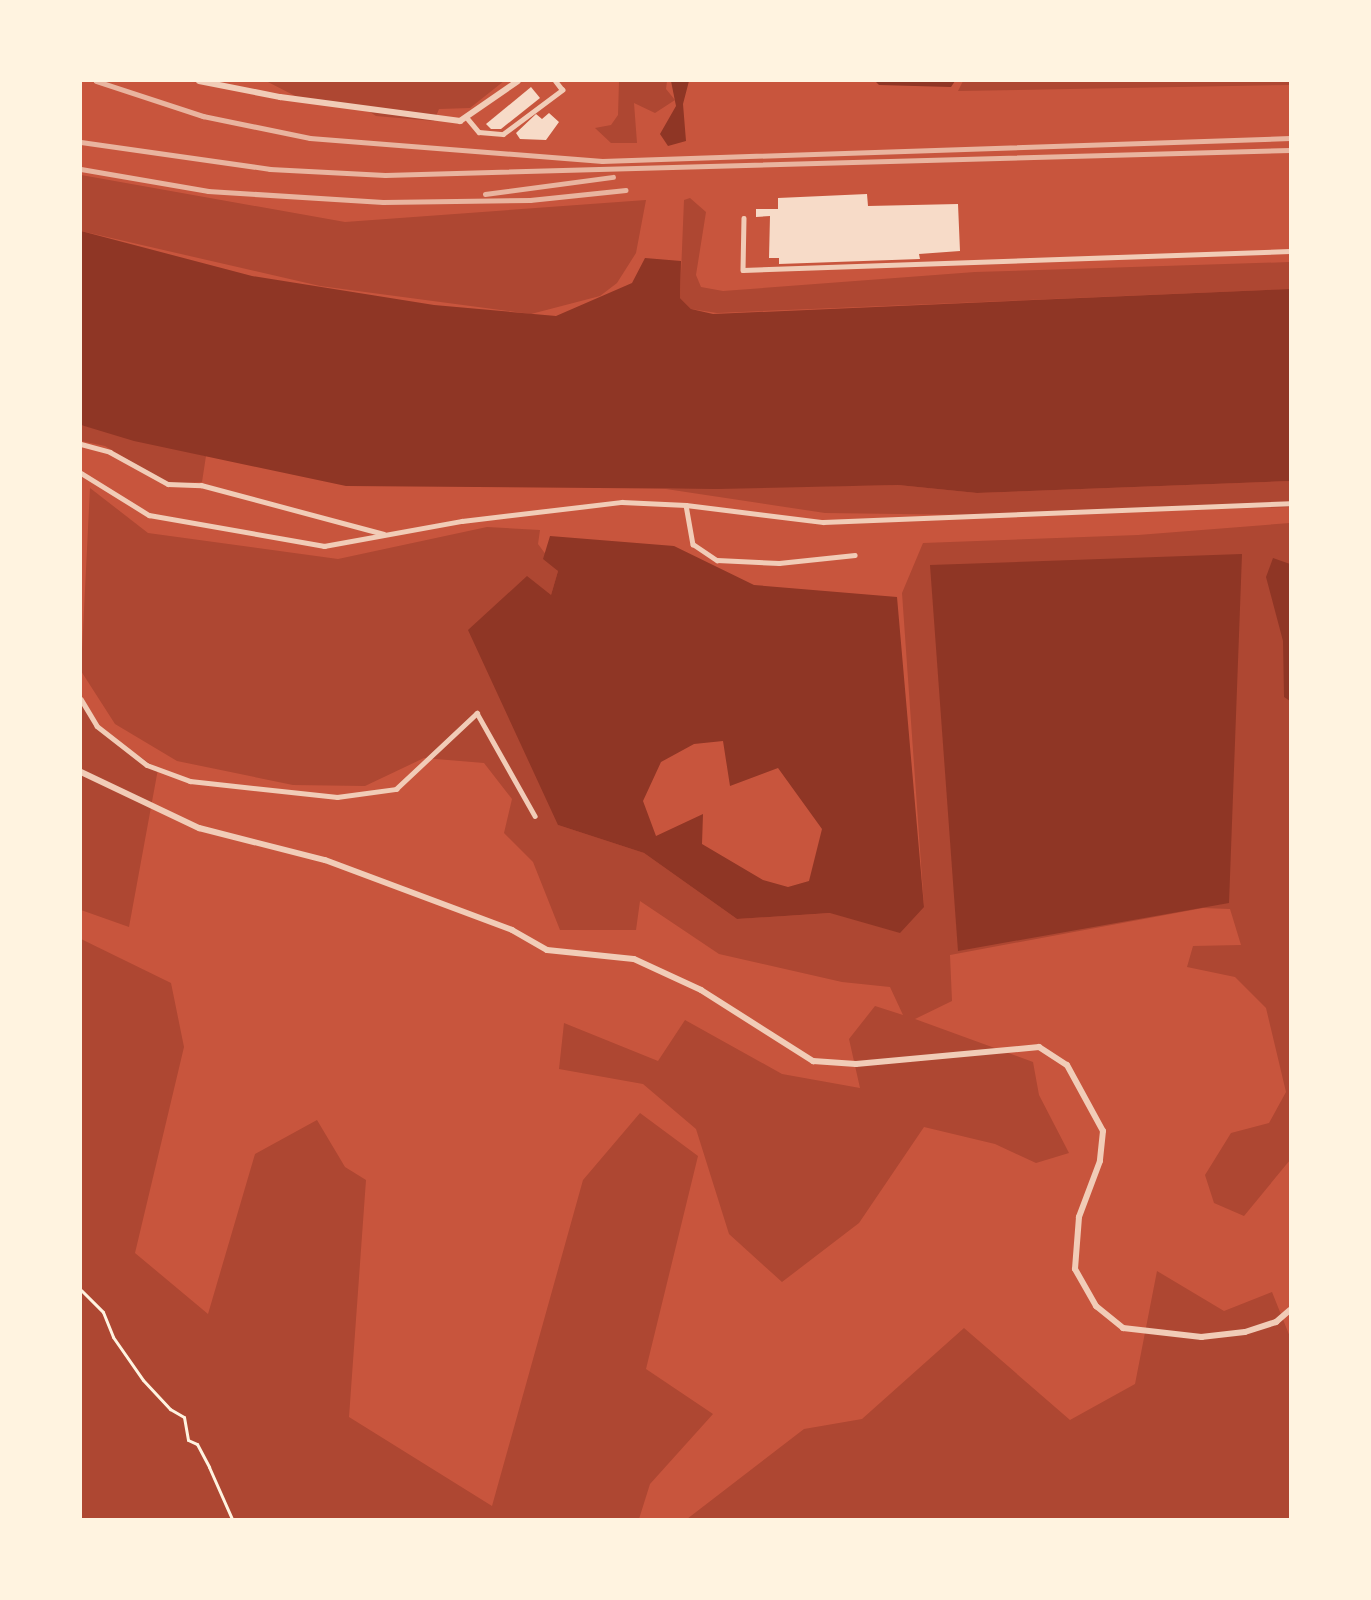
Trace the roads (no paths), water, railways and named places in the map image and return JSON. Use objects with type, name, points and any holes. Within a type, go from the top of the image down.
[{"type":"street","points":[[199,81],[280,97],[460,121],[468,119],[518,81]]},
{"type":"street","points":[[81,772],[199,828],[325,860],[512,930],[547,950],[634,959],[701,990],[813,1061],[856,1064],[1039,1047],[1067,1065],[1102,1131],[1100,1161],[1079,1217],[1075,1269],[1096,1305],[1123,1328],[1201,1337],[1245,1332],[1276,1322],[1290,1310]]},
{"type":"lane","points":[[468,119],[479,132],[503,134],[562,90],[555,81]]},
{"type":"lane","points":[[744,218],[743,270],[1290,251]]},
{"type":"lane","points":[[81,444],[110,452],[168,484],[201,485],[386,535]]},
{"type":"lane","points":[[81,473],[149,515],[324,546],[462,521],[622,502],[686,505],[824,522],[1290,503]]},
{"type":"lane","points":[[686,505],[693,544],[717,560],[779,562],[855,555]]},
{"type":"lane","points":[[81,699],[96,726],[147,765],[190,781],[337,797],[396,789],[477,713],[536,816]]},
{"type":"railway","points":[[96,81],[203,116],[310,138],[602,161],[1290,138]]},
{"type":"railway","points":[[81,142],[270,169],[385,175],[1290,150]]},
{"type":"railway","points":[[81,169],[208,191],[383,202],[530,200],[625,190]]},
{"type":"railway","points":[[485,194],[613,177]]}]
